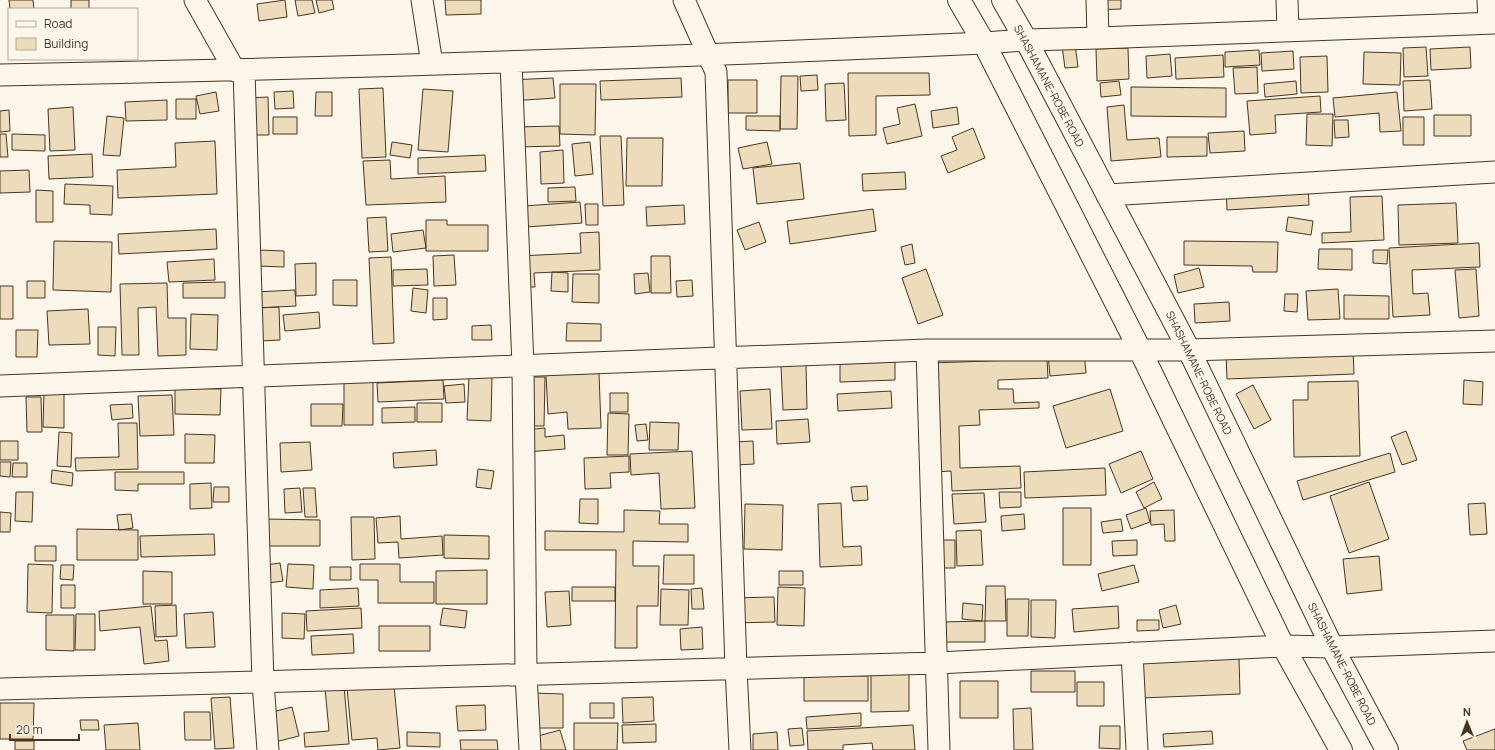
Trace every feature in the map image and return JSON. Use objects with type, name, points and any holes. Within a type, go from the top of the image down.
[{"type":"main road","points":[[960,0],[984,43],[1140,350],[1284,646],[1340,750]]},
{"type":"main road","name":"SHASHAMANE-ROBE ROAD","points":[[1003,0],[1026,40],[1189,350],[1332,647],[1387,750]]},
{"type":"street","points":[[195,0],[240,71],[254,376],[263,682],[268,750]]},
{"type":"street","points":[[422,0],[432,64]]},
{"type":"street","points":[[684,0],[710,55],[716,72],[740,750]]},
{"type":"street","points":[[1097,0],[1098,38]]},
{"type":"street","points":[[1287,0],[1288,30]]},
{"type":"street","points":[[0,75],[240,71],[511,62],[710,55],[1026,40],[1492,23],[1488,0]]},
{"type":"street","points":[[511,62],[523,366],[526,674],[530,750]]},
{"type":"street","points":[[1107,195],[1495,172]]},
{"type":"street","points":[[0,386],[927,350],[1189,350],[1495,341]]},
{"type":"street","points":[[927,350],[939,750]]},
{"type":"street","points":[[0,689],[937,663],[1284,646],[1332,647],[1495,641]]},
{"type":"street","points":[[1132,653],[1137,750]]},
{"type":"building","points":[[9,0],[33,0],[34,8],[10,8]]},
{"type":"building","points":[[71,0],[89,0],[89,8],[71,8]]},
{"type":"building","points":[[285,0],[287,17],[259,21],[257,4]]},
{"type":"building","points":[[295,0],[312,0],[315,13],[298,16]]},
{"type":"building","points":[[316,0],[332,0],[334,9],[319,13]]},
{"type":"building","points":[[445,0],[481,0],[481,14],[446,15]]},
{"type":"building","points":[[1094,0],[1121,0],[1121,9],[1095,10]]},
{"type":"building","points":[[1075,44],[1078,67],[1065,68],[1062,46]]},
{"type":"building","points":[[1426,47],[1428,76],[1404,77],[1403,48]]},
{"type":"building","points":[[1470,47],[1471,68],[1431,70],[1430,49]]},
{"type":"building","points":[[1128,48],[1129,79],[1097,81],[1096,49]]},
{"type":"building","points":[[1259,50],[1260,65],[1225,67],[1225,52]]},
{"type":"building","points":[[1293,51],[1294,69],[1262,71],[1261,53]]},
{"type":"building","points":[[1364,52],[1401,53],[1400,85],[1363,84]]},
{"type":"building","points":[[1170,54],[1172,76],[1147,78],[1146,56]]},
{"type":"building","points":[[1223,55],[1224,77],[1176,79],[1175,58]]},
{"type":"building","points":[[1327,56],[1328,92],[1301,93],[1300,57]]},
{"type":"building","points":[[1257,67],[1258,93],[1235,94],[1233,68]]},
{"type":"building","points":[[848,73],[929,73],[930,95],[876,96],[876,135],[849,136]]},
{"type":"building","points":[[817,75],[818,90],[801,91],[800,76]]},
{"type":"building","points":[[781,76],[798,76],[797,129],[780,129]]},
{"type":"building","points":[[553,78],[555,98],[510,101],[509,80]]},
{"type":"building","points":[[681,78],[682,97],[601,100],[600,81]]},
{"type":"building","points":[[728,80],[757,80],[757,113],[728,113]]},
{"type":"building","points":[[1430,80],[1432,109],[1404,111],[1403,81]]},
{"type":"building","points":[[1119,81],[1121,95],[1101,97],[1100,83]]},
{"type":"building","points":[[1296,81],[1297,94],[1265,97],[1264,84]]},
{"type":"building","points":[[844,83],[846,120],[826,121],[825,84]]},
{"type":"building","points":[[560,84],[596,84],[595,135],[560,134]]},
{"type":"building","points":[[1131,87],[1226,88],[1226,117],[1131,116]]},
{"type":"building","points":[[383,88],[386,157],[362,158],[359,89]]},
{"type":"building","points":[[423,89],[453,91],[448,152],[418,150]]},
{"type":"building","points":[[293,91],[294,108],[275,109],[274,92]]},
{"type":"building","points":[[216,92],[219,111],[200,114],[196,96]]},
{"type":"building","points":[[316,92],[332,92],[332,116],[315,116]]},
{"type":"building","points":[[1397,92],[1401,131],[1380,132],[1379,113],[1335,117],[1333,98]]},
{"type":"building","points":[[1320,96],[1321,112],[1275,115],[1276,133],[1250,135],[1247,101]]},
{"type":"building","points":[[268,97],[269,135],[249,135],[247,98]]},
{"type":"building","points":[[176,99],[196,99],[196,119],[176,119]]},
{"type":"building","points":[[167,100],[167,120],[126,121],[125,102]]},
{"type":"building","points":[[915,104],[922,136],[887,144],[883,128],[900,124],[897,108]]},
{"type":"building","points":[[1124,105],[1127,140],[1159,138],[1161,157],[1111,161],[1107,107]]},
{"type":"building","points":[[73,107],[75,150],[50,151],[48,109]]},
{"type":"building","points":[[957,107],[959,124],[933,128],[931,111]]},
{"type":"building","points":[[9,110],[10,131],[0,132],[0,111]]},
{"type":"building","points":[[1307,114],[1333,114],[1332,146],[1306,145]]},
{"type":"building","points":[[1434,115],[1471,115],[1471,136],[1434,136]]},
{"type":"building","points":[[107,116],[124,118],[120,156],[103,155]]},
{"type":"building","points":[[746,116],[780,116],[780,131],[746,130]]},
{"type":"building","points":[[273,117],[297,117],[297,134],[273,134]]},
{"type":"building","points":[[1403,117],[1424,117],[1424,145],[1403,145]]},
{"type":"building","points":[[1334,120],[1348,120],[1349,137],[1335,138]]},
{"type":"building","points":[[559,126],[560,146],[515,147],[515,127]]},
{"type":"building","points":[[973,128],[985,158],[948,173],[941,156],[957,150],[952,137]]},
{"type":"building","points":[[1244,131],[1245,151],[1210,153],[1208,133]]},
{"type":"building","points":[[0,134],[6,134],[8,157],[0,157]]},
{"type":"building","points":[[12,134],[45,135],[45,151],[12,150]]},
{"type":"building","points":[[600,136],[621,136],[624,205],[603,206]]},
{"type":"building","points":[[1167,137],[1207,137],[1207,156],[1167,157]]},
{"type":"building","points":[[627,138],[663,138],[662,186],[626,186]]},
{"type":"building","points":[[215,141],[217,194],[118,198],[117,170],[176,167],[175,143]]},
{"type":"building","points":[[392,142],[412,145],[410,158],[390,155]]},
{"type":"building","points":[[590,142],[593,174],[575,176],[572,144]]},
{"type":"building","points":[[767,142],[772,164],[743,169],[738,148]]},
{"type":"building","points":[[563,150],[564,183],[541,184],[540,152]]},
{"type":"building","points":[[92,154],[93,177],[49,179],[48,156]]},
{"type":"building","points":[[485,155],[486,171],[418,174],[418,158]]},
{"type":"building","points":[[390,160],[391,179],[445,176],[446,202],[366,205],[363,161]]},
{"type":"building","points":[[800,163],[804,199],[757,204],[753,168]]},
{"type":"building","points":[[29,170],[30,192],[0,193],[0,171]]},
{"type":"building","points":[[905,172],[906,189],[863,191],[862,174]]},
{"type":"building","points":[[1308,183],[1309,205],[1227,210],[1226,187]]},
{"type":"building","points":[[65,184],[113,186],[112,215],[90,214],[90,205],[64,204]]},
{"type":"building","points":[[575,187],[576,201],[548,202],[548,188]]},
{"type":"building","points":[[36,190],[53,191],[53,222],[36,222]]},
{"type":"building","points":[[1382,196],[1384,240],[1322,243],[1322,233],[1351,232],[1350,197]]},
{"type":"building","points":[[580,202],[582,223],[526,227],[524,206]]},
{"type":"building","points":[[1456,203],[1458,243],[1399,245],[1398,205]]},
{"type":"building","points":[[585,204],[598,204],[598,225],[586,225]]},
{"type":"building","points":[[684,205],[685,224],[647,226],[646,207]]},
{"type":"building","points":[[873,209],[876,231],[790,244],[787,221]]},
{"type":"building","points":[[386,217],[388,251],[369,252],[367,218]]},
{"type":"building","points":[[1288,217],[1313,221],[1311,235],[1286,231]]},
{"type":"building","points":[[426,220],[447,220],[447,225],[488,225],[488,251],[426,251]]},
{"type":"building","points":[[759,222],[766,242],[745,250],[737,230]]},
{"type":"building","points":[[216,229],[217,249],[119,254],[118,234]]},
{"type":"building","points":[[423,230],[426,248],[393,252],[391,234]]},
{"type":"building","points":[[599,232],[600,270],[534,273],[535,287],[520,287],[518,256],[581,253],[580,233]]},
{"type":"building","points":[[54,241],[112,242],[111,292],[53,290]]},
{"type":"building","points":[[1184,241],[1278,242],[1277,272],[1253,272],[1252,266],[1184,265]]},
{"type":"building","points":[[1479,243],[1480,267],[1412,270],[1413,294],[1428,293],[1430,315],[1393,317],[1389,248]]},
{"type":"building","points":[[912,244],[915,263],[905,265],[901,247]]},
{"type":"building","points":[[1319,249],[1352,249],[1352,270],[1318,269]]},
{"type":"building","points":[[258,250],[284,251],[284,267],[258,266]]},
{"type":"building","points":[[1373,250],[1388,250],[1387,264],[1373,263]]},
{"type":"building","points":[[454,255],[456,285],[434,286],[433,256]]},
{"type":"building","points":[[651,256],[670,256],[671,293],[651,293]]},
{"type":"building","points":[[391,257],[394,343],[373,344],[369,258]]},
{"type":"building","points":[[214,259],[215,280],[169,282],[167,262]]},
{"type":"building","points":[[316,263],[316,295],[296,296],[295,264]]},
{"type":"building","points":[[1199,268],[1204,287],[1178,293],[1174,275]]},
{"type":"building","points":[[427,269],[428,285],[393,286],[393,270]]},
{"type":"building","points":[[926,269],[943,315],[918,324],[902,278]]},
{"type":"building","points":[[1476,269],[1479,316],[1459,318],[1455,270]]},
{"type":"building","points":[[552,272],[568,273],[568,292],[551,291]]},
{"type":"building","points":[[648,273],[650,292],[635,294],[634,274]]},
{"type":"building","points":[[573,274],[599,274],[599,303],[572,302]]},
{"type":"building","points":[[333,280],[357,280],[357,306],[333,305]]},
{"type":"building","points":[[692,280],[693,296],[677,297],[676,281]]},
{"type":"building","points":[[27,281],[45,281],[45,298],[27,298]]},
{"type":"building","points":[[225,282],[225,298],[183,298],[183,283]]},
{"type":"building","points":[[167,283],[168,318],[186,318],[186,355],[158,356],[156,307],[138,308],[139,355],[122,355],[120,284]]},
{"type":"building","points":[[0,286],[13,286],[13,319],[0,319]]},
{"type":"building","points":[[413,288],[428,290],[426,313],[411,311]]},
{"type":"building","points":[[1338,289],[1340,319],[1308,320],[1306,291]]},
{"type":"building","points":[[295,290],[296,306],[256,308],[255,292]]},
{"type":"building","points":[[1285,294],[1298,294],[1297,312],[1284,311]]},
{"type":"building","points":[[1344,295],[1389,296],[1389,319],[1344,319]]},
{"type":"building","points":[[433,298],[447,298],[447,319],[433,320]]},
{"type":"building","points":[[1229,302],[1230,321],[1195,323],[1194,304]]},
{"type":"building","points":[[279,307],[280,340],[259,341],[257,308]]},
{"type":"building","points":[[88,309],[90,344],[49,345],[47,311]]},
{"type":"building","points":[[319,312],[320,328],[285,331],[283,315]]},
{"type":"building","points":[[191,314],[218,315],[217,350],[190,349]]},
{"type":"building","points":[[567,323],[601,324],[601,341],[566,341]]},
{"type":"building","points":[[491,325],[492,340],[472,340],[472,326]]},
{"type":"building","points":[[98,327],[116,327],[115,356],[98,355]]},
{"type":"building","points":[[16,330],[38,330],[37,357],[16,357]]},
{"type":"building","points":[[1353,349],[1354,374],[1227,379],[1226,354]]},
{"type":"building","points":[[1084,351],[1086,373],[1050,376],[1048,354]]},
{"type":"building","points":[[1047,359],[1048,378],[998,380],[998,389],[1013,389],[1014,403],[1039,402],[1039,408],[979,410],[980,425],[959,426],[960,468],[1020,466],[1021,488],[952,491],[951,471],[935,472],[931,363]]},
{"type":"building","points":[[895,362],[895,380],[840,382],[840,364]]},
{"type":"building","points":[[806,365],[807,409],[783,410],[781,366]]},
{"type":"building","points":[[599,373],[601,428],[568,429],[567,412],[548,414],[546,375]]},
{"type":"building","points":[[469,376],[492,377],[491,421],[467,420]]},
{"type":"building","points":[[524,377],[545,377],[544,426],[524,426]]},
{"type":"building","points":[[344,379],[373,379],[373,425],[344,425]]},
{"type":"building","points":[[443,380],[444,399],[378,402],[377,383]]},
{"type":"building","points":[[1464,380],[1483,382],[1482,405],[1463,404]]},
{"type":"building","points":[[1358,381],[1360,456],[1294,457],[1293,400],[1308,400],[1308,382]]},
{"type":"building","points":[[464,384],[465,402],[446,403],[444,386]]},
{"type":"building","points":[[1253,385],[1271,420],[1254,429],[1236,394]]},
{"type":"building","points":[[175,388],[221,389],[220,415],[175,414]]},
{"type":"building","points":[[770,389],[772,429],[742,430],[740,391]]},
{"type":"building","points":[[1110,389],[1123,431],[1066,448],[1053,406]]},
{"type":"building","points":[[891,391],[892,408],[838,411],[837,394]]},
{"type":"building","points":[[44,392],[64,392],[64,428],[43,427]]},
{"type":"building","points":[[610,393],[628,393],[628,412],[610,412]]},
{"type":"building","points":[[172,395],[174,435],[140,436],[138,396]]},
{"type":"building","points":[[26,397],[41,397],[42,432],[27,432]]},
{"type":"building","points":[[417,403],[442,403],[442,422],[417,422]]},
{"type":"building","points":[[132,404],[133,418],[112,420],[110,405]]},
{"type":"building","points":[[311,404],[343,404],[342,426],[311,426]]},
{"type":"building","points":[[415,407],[415,422],[382,423],[382,408]]},
{"type":"building","points":[[608,413],[629,414],[628,455],[607,455]]},
{"type":"building","points":[[808,419],[810,442],[777,444],[776,421]]},
{"type":"building","points":[[650,422],[679,423],[678,450],[649,450]]},
{"type":"building","points":[[118,423],[137,423],[138,469],[76,471],[75,458],[119,457]]},
{"type":"building","points":[[646,424],[648,440],[637,441],[635,425]]},
{"type":"building","points":[[545,428],[545,437],[564,435],[565,449],[526,452],[525,430]]},
{"type":"building","points":[[1406,431],[1417,460],[1402,465],[1391,437]]},
{"type":"building","points":[[59,432],[72,433],[71,467],[57,466]]},
{"type":"building","points":[[185,434],[215,435],[214,463],[185,463]]},
{"type":"building","points":[[0,441],[18,441],[18,460],[0,460]]},
{"type":"building","points":[[753,441],[754,464],[736,465],[735,442]]},
{"type":"building","points":[[310,442],[312,470],[281,472],[280,443]]},
{"type":"building","points":[[436,450],[437,465],[394,468],[393,453]]},
{"type":"building","points":[[692,451],[695,508],[661,509],[659,473],[631,475],[630,454]]},
{"type":"building","points":[[1141,451],[1153,479],[1121,493],[1109,464]]},
{"type":"building","points":[[1390,453],[1395,472],[1303,500],[1297,481]]},
{"type":"building","points":[[629,456],[629,472],[610,473],[611,488],[585,489],[584,458]]},
{"type":"building","points":[[0,462],[11,462],[10,477],[0,476]]},
{"type":"building","points":[[13,463],[27,463],[27,477],[12,477]]},
{"type":"building","points":[[1105,468],[1106,495],[1025,498],[1024,472]]},
{"type":"building","points":[[478,469],[494,471],[491,489],[476,487]]},
{"type":"building","points":[[52,470],[73,473],[72,486],[51,483]]},
{"type":"building","points":[[115,472],[184,472],[184,484],[138,484],[138,491],[115,490]]},
{"type":"building","points":[[1154,482],[1162,499],[1144,508],[1136,492]]},
{"type":"building","points":[[1369,482],[1389,539],[1349,553],[1330,496]]},
{"type":"building","points":[[211,483],[212,508],[190,509],[190,484]]},
{"type":"building","points":[[867,486],[868,500],[853,501],[851,487]]},
{"type":"building","points":[[214,487],[229,487],[229,502],[213,502]]},
{"type":"building","points":[[300,488],[302,512],[285,513],[284,489]]},
{"type":"building","points":[[303,488],[315,488],[317,517],[305,517]]},
{"type":"building","points":[[16,492],[33,492],[32,522],[15,521]]},
{"type":"building","points":[[999,492],[1021,492],[1021,507],[1000,508]]},
{"type":"building","points":[[984,493],[986,522],[954,524],[952,494]]},
{"type":"building","points":[[580,499],[598,499],[598,524],[579,523]]},
{"type":"building","points":[[841,503],[843,547],[861,546],[862,565],[820,567],[818,504]]},
{"type":"building","points":[[1485,503],[1487,534],[1470,535],[1468,504]]},
{"type":"building","points":[[745,504],[783,505],[782,550],[744,549]]},
{"type":"building","points":[[1063,508],[1091,508],[1091,565],[1063,565]]},
{"type":"building","points":[[1146,508],[1150,522],[1131,529],[1126,515]]},
{"type":"building","points":[[624,510],[660,511],[659,524],[688,524],[688,542],[633,541],[633,566],[659,566],[658,606],[637,606],[637,648],[615,648],[616,550],[545,550],[545,531],[624,532]]},
{"type":"building","points":[[1174,510],[1175,541],[1165,541],[1164,524],[1151,525],[1150,511]]},
{"type":"building","points":[[0,512],[11,513],[10,532],[0,532]]},
{"type":"building","points":[[131,514],[133,528],[119,530],[117,515]]},
{"type":"building","points":[[1024,514],[1025,529],[1002,531],[1001,516]]},
{"type":"building","points":[[400,516],[401,539],[442,536],[443,555],[399,558],[398,542],[378,543],[376,518]]},
{"type":"building","points":[[351,517],[374,517],[375,559],[352,560]]},
{"type":"building","points":[[264,519],[320,520],[320,546],[264,546]]},
{"type":"building","points":[[1121,519],[1123,531],[1103,533],[1101,522]]},
{"type":"building","points":[[77,529],[138,530],[138,560],[77,560]]},
{"type":"building","points":[[981,530],[983,565],[957,566],[956,531]]},
{"type":"building","points":[[214,534],[215,555],[141,557],[140,536]]},
{"type":"building","points":[[444,535],[489,536],[489,559],[444,558]]},
{"type":"building","points":[[939,540],[955,540],[955,568],[940,568]]},
{"type":"building","points":[[1137,540],[1137,555],[1113,556],[1112,541]]},
{"type":"building","points":[[35,546],[56,546],[56,561],[35,561]]},
{"type":"building","points":[[664,555],[694,555],[694,584],[663,584]]},
{"type":"building","points":[[1379,556],[1382,590],[1347,594],[1343,559]]},
{"type":"building","points":[[280,563],[283,581],[261,584],[259,566]]},
{"type":"building","points":[[28,564],[53,565],[52,613],[27,612]]},
{"type":"building","points":[[288,564],[314,565],[313,589],[286,587]]},
{"type":"building","points":[[360,564],[400,564],[400,582],[434,582],[434,603],[378,603],[378,580],[360,580]]},
{"type":"building","points":[[61,565],[74,565],[73,580],[60,579]]},
{"type":"building","points":[[1134,565],[1139,582],[1102,591],[1098,574]]},
{"type":"building","points":[[330,567],[351,567],[351,580],[330,580]]},
{"type":"building","points":[[487,570],[487,604],[436,604],[436,571]]},
{"type":"building","points":[[143,571],[172,572],[172,604],[143,604]]},
{"type":"building","points":[[779,571],[803,571],[803,585],[779,585]]},
{"type":"building","points":[[61,585],[75,585],[75,608],[61,608]]},
{"type":"building","points":[[986,586],[1005,586],[1006,621],[985,621]]},
{"type":"building","points":[[572,587],[615,587],[615,601],[572,601]]},
{"type":"building","points":[[778,587],[805,588],[804,626],[777,625]]},
{"type":"building","points":[[358,588],[359,606],[320,608],[320,590]]},
{"type":"building","points":[[702,588],[704,609],[692,609],[691,589]]},
{"type":"building","points":[[661,589],[689,590],[688,625],[660,625]]},
{"type":"building","points":[[569,591],[571,625],[547,627],[545,592]]},
{"type":"building","points":[[774,597],[775,622],[732,623],[732,598]]},
{"type":"building","points":[[1007,599],[1029,599],[1028,636],[1007,636]]},
{"type":"building","points":[[1031,600],[1056,600],[1055,638],[1031,637]]},
{"type":"building","points":[[963,603],[983,605],[982,621],[962,619]]},
{"type":"building","points":[[176,605],[177,636],[156,637],[155,606]]},
{"type":"building","points":[[1176,605],[1181,624],[1163,628],[1159,610]]},
{"type":"building","points":[[151,606],[155,641],[167,640],[169,661],[144,664],[140,627],[100,631],[99,611]]},
{"type":"building","points":[[1118,606],[1119,628],[1074,632],[1072,609]]},
{"type":"building","points":[[361,608],[362,628],[307,631],[306,611]]},
{"type":"building","points":[[443,608],[467,611],[465,628],[440,625]]},
{"type":"building","points":[[213,612],[215,647],[186,648],[184,614]]},
{"type":"building","points":[[282,613],[305,614],[304,639],[282,638]]},
{"type":"building","points":[[76,614],[95,614],[95,650],[75,650]]},
{"type":"building","points":[[46,615],[74,615],[74,651],[46,650]]},
{"type":"building","points":[[1137,620],[1159,620],[1159,630],[1137,631]]},
{"type":"building","points":[[985,621],[985,642],[941,642],[941,622]]},
{"type":"building","points":[[379,626],[430,626],[430,651],[379,651]]},
{"type":"building","points":[[702,627],[703,649],[681,650],[680,629]]},
{"type":"building","points":[[353,634],[354,653],[312,655],[311,636]]},
{"type":"building","points":[[1239,658],[1240,694],[1141,698],[1139,662]]},
{"type":"building","points":[[1031,671],[1075,671],[1075,692],[1031,692]]},
{"type":"building","points":[[871,674],[909,674],[909,711],[871,712]]},
{"type":"building","points":[[804,675],[868,676],[868,701],[804,701]]},
{"type":"building","points":[[960,681],[998,681],[998,718],[960,718]]},
{"type":"building","points":[[1077,682],[1104,682],[1104,706],[1077,706]]},
{"type":"building","points":[[344,686],[349,744],[305,747],[304,733],[329,731],[325,688]]},
{"type":"building","points":[[394,686],[400,748],[378,750],[377,738],[352,740],[347,688]]},
{"type":"building","points":[[532,693],[563,694],[563,728],[532,728]]},
{"type":"building","points":[[230,697],[234,748],[215,749],[211,698]]},
{"type":"building","points":[[653,697],[654,721],[623,723],[622,698]]},
{"type":"building","points":[[0,703],[34,703],[33,739],[0,739]]},
{"type":"building","points":[[590,703],[614,703],[614,718],[590,718]]},
{"type":"building","points":[[485,705],[486,730],[458,731],[456,706]]},
{"type":"building","points":[[292,707],[299,736],[275,742],[268,713]]},
{"type":"building","points":[[1031,708],[1033,750],[1014,750],[1013,709]]},
{"type":"building","points":[[184,712],[210,712],[211,740],[185,740]]},
{"type":"building","points":[[861,713],[861,726],[807,729],[806,717]]},
{"type":"building","points":[[80,720],[98,720],[99,730],[81,730]]},
{"type":"building","points":[[138,723],[140,750],[106,750],[104,725]]},
{"type":"building","points":[[574,723],[618,723],[617,750],[574,750]]},
{"type":"building","points":[[656,724],[656,742],[623,743],[622,725]]},
{"type":"building","points":[[913,725],[915,750],[873,750],[872,743],[843,745],[843,750],[808,750],[807,731]]},
{"type":"building","points":[[1100,726],[1120,726],[1120,749],[1099,748]]},
{"type":"building","points":[[802,728],[804,745],[790,746],[788,729]]},
{"type":"building","points":[[1495,729],[1495,750],[1467,750],[1463,741]]},
{"type":"building","points":[[560,730],[566,750],[530,750],[527,739]]},
{"type":"building","points":[[1212,731],[1213,744],[1164,747],[1163,734]]},
{"type":"building","points":[[407,732],[440,733],[440,747],[407,746]]},
{"type":"building","points":[[777,732],[778,750],[753,750],[753,734]]},
{"type":"building","points":[[460,740],[497,740],[498,750],[461,750]]},
{"type":"building","points":[[15,741],[34,741],[34,750],[15,750]]}]
